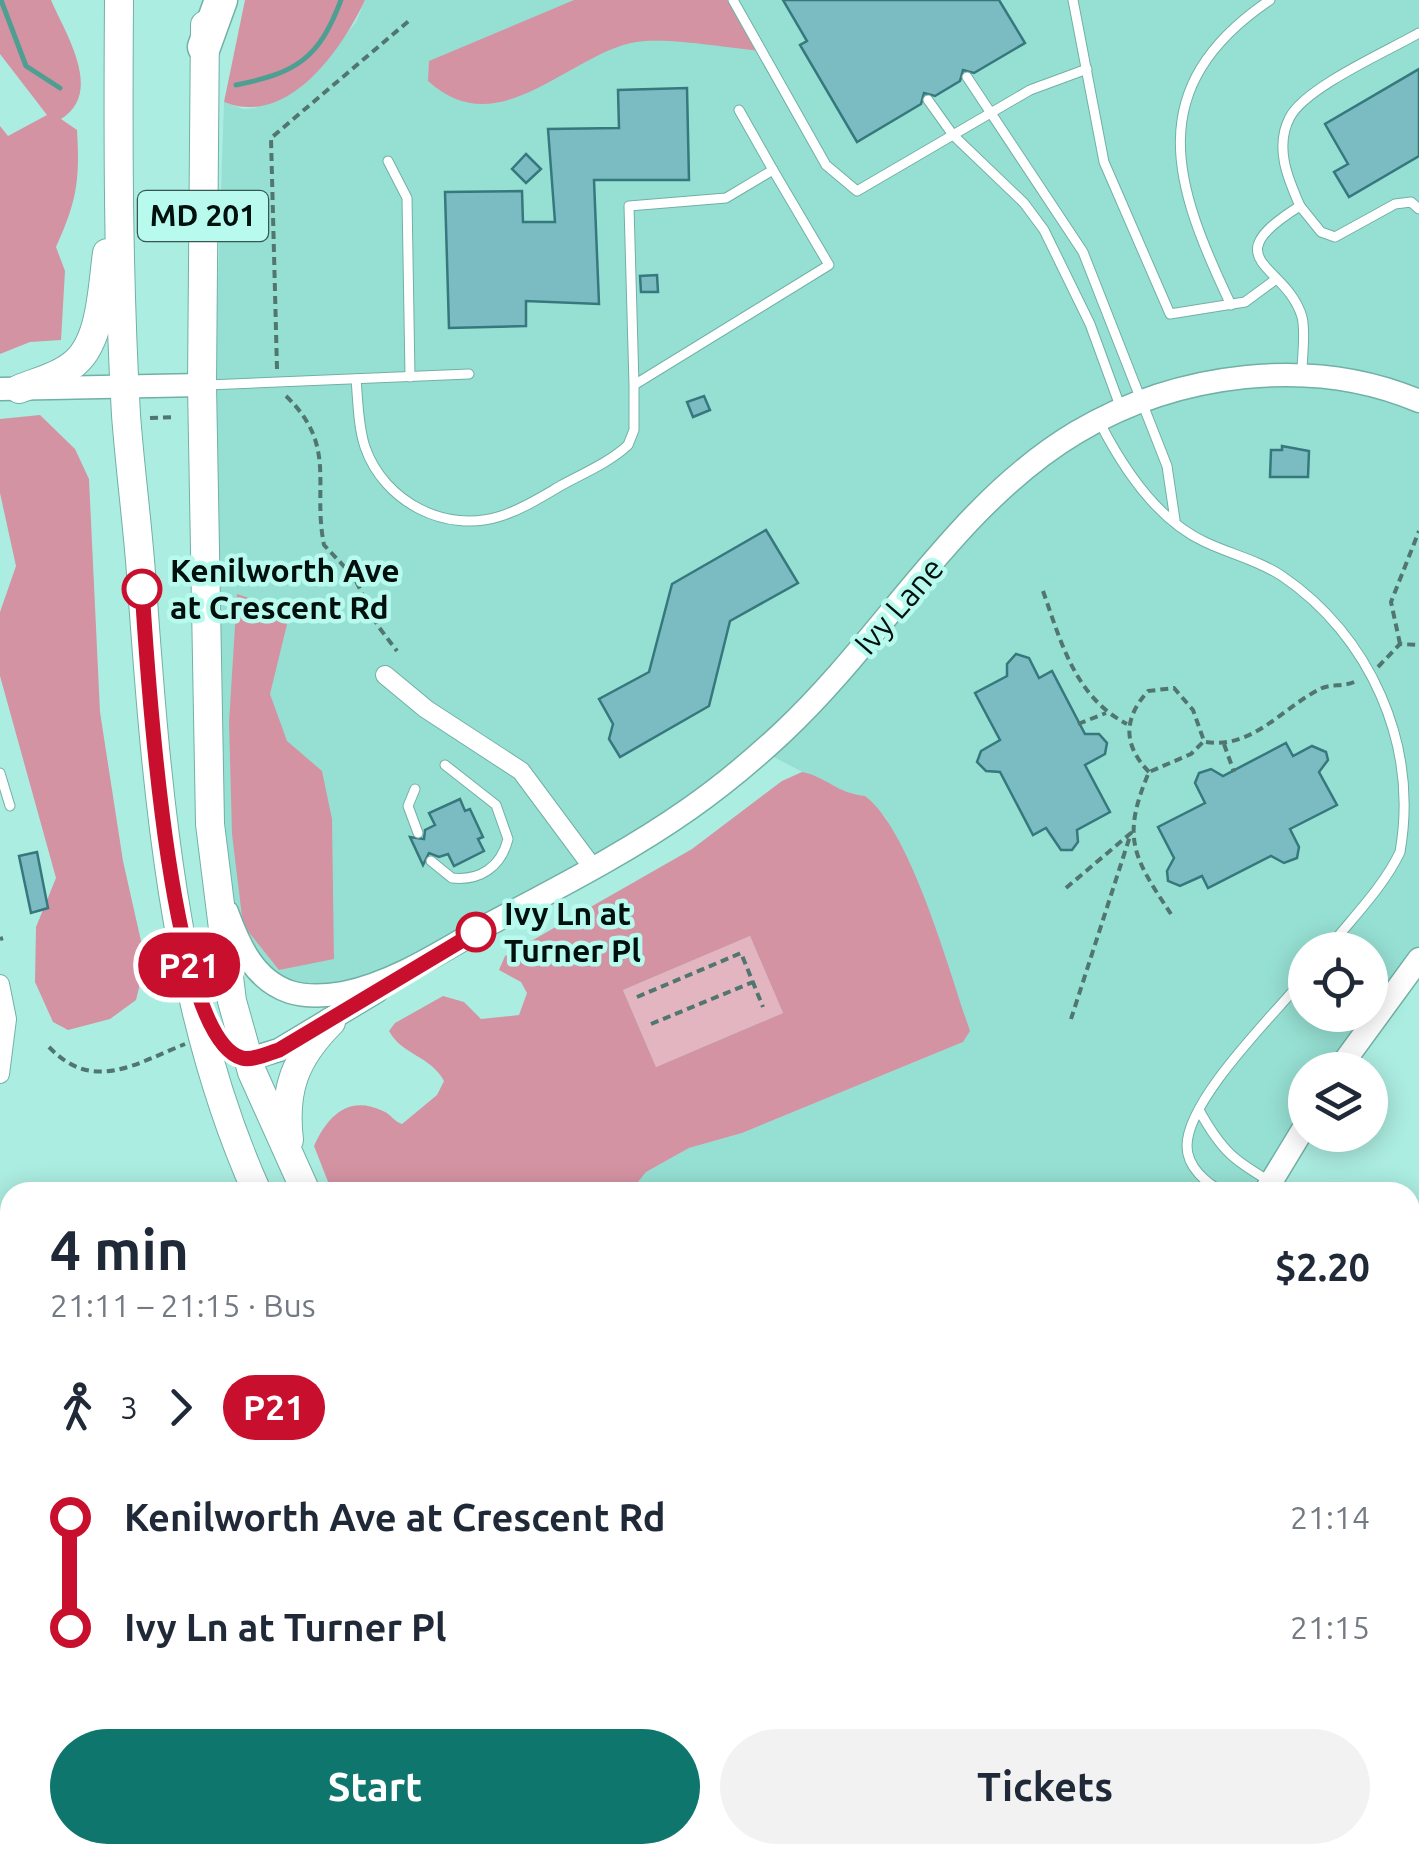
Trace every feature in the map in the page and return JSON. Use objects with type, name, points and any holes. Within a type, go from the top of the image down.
[{"type":"highway","points":[[204,48],[221,0]]},
{"type":"main road","name":"MD 201","points":[[119,0],[117,192],[125,388],[161,807],[203,1036],[227,1119],[253,1182]]},
{"type":"main road","name":"MD 201","points":[[205,0],[202,385],[206,766],[224,961],[248,1058],[301,1182]]},
{"type":"main road","points":[[10,390],[70,368],[88,346],[117,192]]},
{"type":"main road","points":[[194,992],[223,1042],[241,1058],[248,1058]]},
{"type":"main road","points":[[291,1162],[286,1113],[292,1074],[314,1038],[331,1022]]},
{"type":"street","name":"Ivy Lane","points":[[248,1058],[279,1050],[331,1022],[418,964],[689,810],[809,707],[1001,490],[1052,448],[1099,420],[1132,405],[1228,380],[1302,376],[1393,390],[1419,401]]},
{"type":"street","points":[[10,390],[202,385]]},
{"type":"street","points":[[385,675],[426,709],[521,771],[593,868]]},
{"type":"street","name":"Ivy Lane","points":[[218,885],[250,961],[289,992],[342,993],[418,964]]},
{"type":"street","points":[[1351,1052],[1419,959]]},
{"type":"street","points":[[0,984],[7,1019],[0,1074]]},
{"type":"street","points":[[1278,1182],[1293,1152]]},
{"type":"lane","points":[[733,0],[826,165],[857,191],[1056,78],[1086,70]]},
{"type":"lane","points":[[1073,0],[1114,190],[1170,314],[1244,302],[1275,280]]},
{"type":"lane","points":[[1231,305],[1188,208],[1181,169],[1182,125],[1193,84],[1208,57],[1237,25],[1270,0]]},
{"type":"lane","points":[[1419,33],[1331,84],[1290,118],[1283,148],[1284,166],[1300,206],[1321,232],[1335,238],[1395,204],[1411,202],[1419,209]]},
{"type":"lane","points":[[967,76],[1083,252],[1132,405]]},
{"type":"lane","points":[[928,100],[954,135],[1024,203],[1044,230],[1167,466],[1175,520]]},
{"type":"lane","points":[[634,385],[829,265],[739,110]]},
{"type":"lane","points":[[388,161],[407,198],[410,377]]},
{"type":"lane","points":[[356,379],[365,447],[383,480],[422,512],[466,522],[519,509],[622,450],[634,435],[629,206],[726,198],[773,170]]},
{"type":"lane","points":[[1300,206],[1265,228],[1260,239],[1262,259],[1302,317],[1302,376]]},
{"type":"lane","points":[[202,385],[469,374]]},
{"type":"lane","points":[[1099,420],[1134,480],[1175,520],[1204,542],[1279,574],[1328,611],[1377,668],[1398,706]]},
{"type":"lane","points":[[431,861],[452,878],[477,876],[499,861],[508,839],[507,828],[486,794],[445,765]]},
{"type":"lane","points":[[0,773],[10,806]]},
{"type":"lane","points":[[415,788],[408,806],[418,833]]},
{"type":"lane","points":[[1340,932],[1401,852],[1416,801]]},
{"type":"lane","points":[[1209,1182],[1200,1176],[1187,1149],[1199,1110],[1288,998]]},
{"type":"lane","points":[[1199,1110],[1239,1166],[1264,1182]]},
{"type":"path","points":[[397,651],[378,626],[354,577],[324,545],[321,457],[309,424],[277,381],[271,138],[411,19]]},
{"type":"path","points":[[150,418],[175,417]]},
{"type":"path","points":[[1400,644],[1391,602],[1419,531]]},
{"type":"path","points":[[1042,591],[1071,670],[1106,713],[1127,724]]},
{"type":"path","points":[[1149,772],[1191,754],[1204,742],[1224,744],[1278,721],[1323,686],[1351,685],[1377,668],[1400,644],[1419,645]]},
{"type":"path","points":[[1149,772],[1136,758],[1127,724],[1133,708],[1148,691],[1174,688],[1193,710],[1204,742]]},
{"type":"path","points":[[1078,724],[1106,713]]},
{"type":"path","points":[[1224,744],[1234,772]]},
{"type":"path","points":[[1071,1018],[1149,772]]},
{"type":"path","points":[[1066,888],[1131,833]]},
{"type":"path","points":[[1131,833],[1140,864],[1171,914]]},
{"type":"path","points":[[637,997],[741,953],[764,1007]]},
{"type":"path","points":[[651,1024],[753,982]]},
{"type":"path","points":[[50,1047],[69,1068],[97,1072],[128,1068],[203,1036]]},
{"type":"shaded area","points":[[0,0],[51,0],[72,46],[81,79],[74,108],[61,119],[77,130],[78,163],[73,203],[56,247],[65,271],[61,340],[30,342],[0,354],[0,126],[8,136],[47,115],[0,54]]},
{"type":"shaded area","points":[[245,0],[365,0],[342,40],[310,79],[270,104],[247,107],[224,102]]},
{"type":"shaded area","points":[[365,0],[1419,0],[1419,959],[1388,1001],[1388,932],[1288,932],[1288,1032],[1366,1032],[1351,1052],[1288,1052],[1289,1152],[1271,1182],[638,1182],[646,1172],[689,1148],[742,1133],[963,1042],[916,886],[886,818],[865,796],[845,794],[762,751],[714,791],[343,993],[269,980],[217,885],[207,605],[224,102],[243,109],[255,108],[309,80],[356,22]]},
{"type":"shaded area","points":[[574,0],[733,0],[761,51],[677,42],[631,43],[530,92],[505,101],[479,104],[454,98],[428,81],[429,61]]},
{"type":"shaded area","points":[[40,415],[75,449],[89,479],[100,712],[123,861],[141,941],[142,976],[136,1000],[110,1019],[68,1030],[53,1022],[35,982],[36,927],[56,878],[0,676],[0,612],[16,566],[0,493],[0,419]]},
{"type":"shaded area","points":[[237,594],[290,612],[270,694],[287,741],[322,771],[332,819],[334,959],[279,970],[243,925],[232,834],[229,722]]},
{"type":"shaded area","points":[[802,772],[846,792],[865,796],[898,839],[927,905],[970,1031],[963,1042],[742,1133],[689,1148],[646,1172],[638,1182],[328,1182],[314,1146],[325,1126],[340,1111],[371,1106],[402,1124],[437,1095],[444,1081],[432,1066],[395,1039],[389,1031],[395,1023],[443,996],[464,1002],[481,1019],[519,1015],[527,993],[521,982],[499,970],[505,956],[692,849],[782,781]],"holes":[[[750,936],[783,1013],[656,1067],[623,990]]]},
{"type":"shaded area","points":[[750,936],[783,1013],[656,1067],[623,990]]},
{"type":"building","points":[[783,0],[999,0],[1025,43],[974,73],[963,70],[960,81],[935,96],[924,93],[921,104],[857,142],[800,45],[807,41]]},
{"type":"building","points":[[1419,69],[1419,156],[1349,197],[1334,172],[1348,164],[1325,124]]},
{"type":"building","points":[[687,88],[689,180],[594,180],[599,304],[526,301],[526,326],[449,328],[445,192],[522,191],[523,222],[555,222],[548,129],[619,128],[618,90]]},
{"type":"building","points":[[526,154],[541,169],[526,183],[512,169]]},
{"type":"building","points":[[657,275],[658,292],[641,292],[640,276]]},
{"type":"building","points":[[704,396],[710,410],[693,417],[687,402]]},
{"type":"building","points":[[1282,446],[1309,451],[1308,477],[1270,477],[1271,450],[1282,450]]},
{"type":"building","points":[[766,530],[798,583],[730,621],[709,706],[620,757],[609,739],[613,724],[599,699],[649,672],[672,584]]},
{"type":"building","points":[[1016,654],[1029,658],[1039,678],[1052,671],[1085,734],[1099,734],[1107,743],[1105,754],[1085,765],[1110,812],[1077,830],[1078,842],[1072,850],[1061,850],[1046,828],[1033,835],[1000,772],[986,771],[977,762],[981,751],[1000,740],[975,693],[1007,676],[1007,664]]},
{"type":"building","points":[[1286,743],[1293,756],[1312,746],[1326,752],[1328,760],[1319,772],[1337,805],[1290,829],[1299,847],[1297,858],[1284,863],[1271,856],[1208,888],[1202,876],[1180,886],[1168,881],[1167,871],[1174,858],[1158,827],[1205,803],[1195,783],[1199,773],[1211,769],[1223,776]]},
{"type":"building","points":[[460,799],[465,811],[470,809],[483,837],[478,839],[484,851],[454,866],[448,854],[439,857],[429,853],[423,865],[410,837],[424,839],[425,830],[435,825],[429,813]]},
{"type":"building","points":[[37,852],[48,908],[31,913],[19,856]]},
{"type":"waterway","points":[[1,0],[26,66],[60,88]]},
{"type":"waterway","points":[[236,85],[275,75],[303,60],[324,36],[341,0]]},
{"type":"bus line","name":"P21","points":[[142,589],[161,807],[194,992],[214,1029],[233,1053],[248,1058],[279,1050],[476,932]]},
{"type":"place","name":"Kenilworth Ave at Crescent Rd","points":[[142,589]]},
{"type":"place","name":"Ivy Ln at Turner Pl","points":[[476,932]]}]
